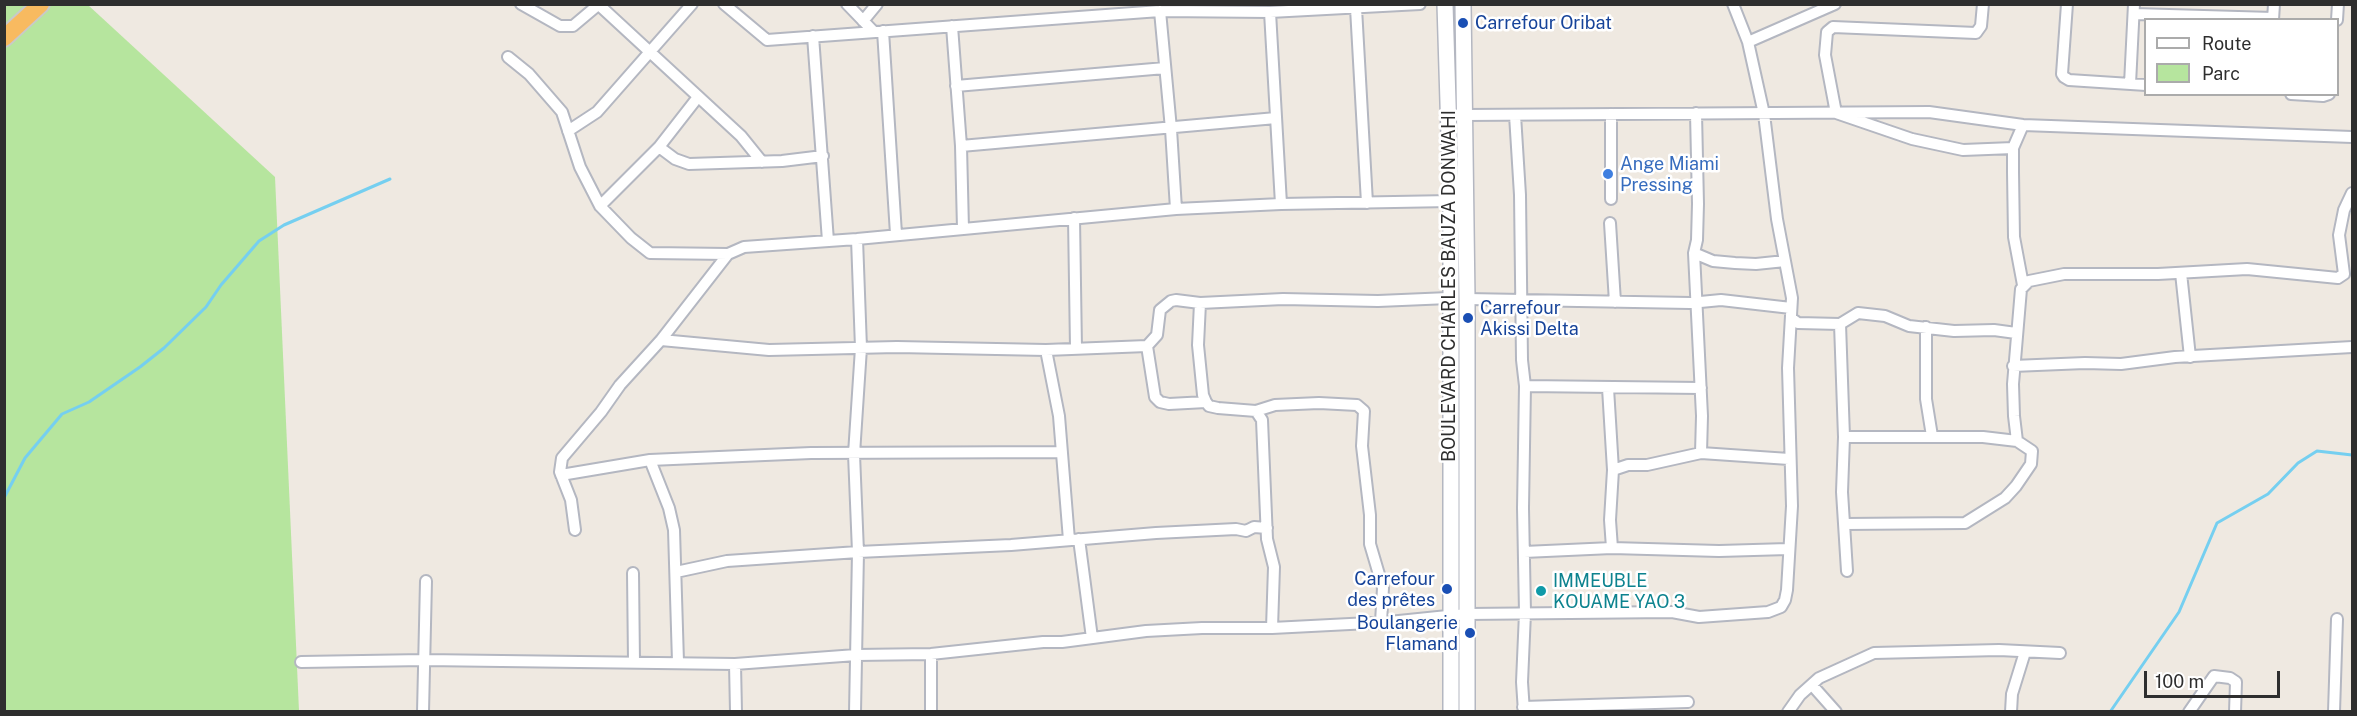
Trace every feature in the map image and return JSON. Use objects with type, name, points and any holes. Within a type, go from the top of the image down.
[{"type":"highway","points":[[4,39],[41,4]]},
{"type":"main road","name":"BOULEVARD CHARLES BAUZA DONWAHI","points":[[1445,4],[1450,201],[1451,711]]},
{"type":"main road","name":"BOULEVARD CHARLES BAUZA DONWAHI","points":[[1463,4],[1467,299],[1467,711]]},
{"type":"street","points":[[521,4],[560,26],[573,26],[598,5],[741,136],[762,162]]},
{"type":"street","points":[[568,131],[597,112],[692,4]]},
{"type":"street","points":[[724,4],[767,40],[1192,8],[1243,8],[1270,12],[1420,4]]},
{"type":"street","points":[[847,4],[863,21],[878,32],[896,234]]},
{"type":"street","points":[[863,21],[877,4]]},
{"type":"street","points":[[301,662],[424,660],[735,664],[856,655],[931,654],[1191,628],[1272,628],[1381,622],[1467,614],[1672,612],[1699,616],[1768,612],[1781,607],[1785,600],[1792,506],[1788,368],[1792,297],[1764,114],[1748,42],[1733,4]]},
{"type":"street","points":[[1748,42],[1835,4]]},
{"type":"street","points":[[1836,113],[1825,55],[1827,32],[1833,27],[1976,33],[1981,26],[1983,4]]},
{"type":"street","points":[[2067,4],[2062,74],[2064,77],[2069,80],[2144,85]]},
{"type":"street","points":[[1356,8],[1367,203]]},
{"type":"street","points":[[2130,84],[2134,9],[2259,18]]},
{"type":"street","points":[[1160,11],[1176,209]]},
{"type":"street","points":[[1270,12],[1281,204]]},
{"type":"street","points":[[952,26],[961,146],[963,229]]},
{"type":"street","points":[[813,36],[828,241]]},
{"type":"street","points":[[508,57],[529,74],[562,112],[580,167],[600,206],[631,238],[650,253],[728,254],[744,247],[857,239],[1176,209],[1281,204],[1450,201]]},
{"type":"street","points":[[956,86],[1165,68]]},
{"type":"street","points":[[600,206],[659,147],[698,97]]},
{"type":"street","points":[[1465,115],[1929,112],[2023,125],[2352,137]]},
{"type":"street","points":[[1696,113],[1698,193],[1697,240],[1694,253],[1699,327],[1701,453]]},
{"type":"street","points":[[1836,113],[1912,139],[1963,150],[2013,148]]},
{"type":"street","points":[[1611,114],[1611,199]]},
{"type":"street","points":[[1515,116],[1520,195],[1521,302],[1525,386],[1523,709],[1688,702]]},
{"type":"street","points":[[961,146],[1276,118]]},
{"type":"street","points":[[2018,441],[2014,416],[2013,366],[2023,285],[2014,237],[2013,148],[2023,125]]},
{"type":"street","points":[[659,147],[675,159],[688,164],[762,162],[822,156]]},
{"type":"street","points":[[2023,285],[2033,279],[2064,274],[2181,273],[2261,269],[2338,278],[2344,274],[2339,235],[2344,210],[2352,193]]},
{"type":"street","points":[[1074,218],[1077,349]]},
{"type":"street","points":[[1610,223],[1615,302]]},
{"type":"street","points":[[855,711],[858,552],[854,454],[861,348],[857,239]]},
{"type":"street","points":[[1694,253],[1713,261],[1735,263],[1756,264],[1785,261]]},
{"type":"street","points":[[575,530],[571,500],[559,466],[562,458],[601,412],[620,385],[661,340],[728,254]]},
{"type":"street","points":[[2181,273],[2190,357]]},
{"type":"street","points":[[661,340],[770,350],[897,347],[1046,350],[1147,346],[1157,335],[1160,310],[1176,300],[1200,303],[1293,299],[1378,301],[1449,298]]},
{"type":"street","points":[[1467,299],[1521,302],[1696,303],[1720,300],[1791,313],[1798,323],[1840,324],[1858,313],[1885,316],[1909,326],[1954,331],[1994,330],[2016,333]]},
{"type":"street","points":[[1200,303],[1198,345],[1203,395],[1209,406],[1256,411],[1275,405],[1319,403],[1357,405],[1364,411],[1362,446],[1370,514],[1370,544],[1383,588],[1381,622]]},
{"type":"street","points":[[1840,324],[1844,437],[1842,492],[1846,572]]},
{"type":"street","points":[[1926,327],[1926,399],[1932,436]]},
{"type":"street","points":[[1147,346],[1155,397],[1160,402],[1169,404],[1206,402]]},
{"type":"street","points":[[2013,366],[2121,364],[2175,357],[2352,347]]},
{"type":"street","points":[[1046,350],[1059,416],[1074,539],[1092,638]]},
{"type":"street","points":[[1525,386],[1701,388]]},
{"type":"street","points":[[1608,388],[1614,470],[1611,510],[1612,548]]},
{"type":"street","points":[[1256,411],[1262,420],[1267,539],[1274,567],[1272,628]]},
{"type":"street","points":[[1844,437],[1983,437],[2018,441],[2032,451],[2031,464],[2005,498],[1971,520],[1938,523],[1845,524]]},
{"type":"street","points":[[561,475],[650,460],[811,453],[1062,452]]},
{"type":"street","points":[[1614,470],[1628,465],[1647,465],[1701,453],[1789,459]]},
{"type":"street","points":[[650,460],[669,508],[674,530],[678,662]]},
{"type":"street","points":[[676,572],[727,561],[1267,528]]},
{"type":"street","points":[[1524,552],[1612,548],[1719,551],[1788,549]]},
{"type":"street","points":[[633,573],[634,662]]},
{"type":"street","points":[[423,711],[426,580]]},
{"type":"street","points":[[2334,711],[2337,619]]},
{"type":"street","points":[[1788,711],[1800,695],[1819,678],[1874,653],[1908,651],[2060,653]]},
{"type":"street","points":[[2011,711],[2012,694],[2025,652]]},
{"type":"street","points":[[931,654],[931,711]]},
{"type":"street","points":[[735,664],[736,711]]},
{"type":"street","points":[[2189,711],[2214,676],[2230,678],[2236,682],[2235,711]]},
{"type":"street","points":[[1812,685],[1836,711]]},
{"type":"green space","points":[[4,5],[88,5],[275,177],[299,711],[5,711]]},
{"type":"waterway","points":[[4,498],[25,458],[62,414],[89,402],[164,348],[206,307],[221,285],[259,241],[284,225],[390,179]]},
{"type":"waterway","points":[[2110,712],[2179,612],[2217,523],[2268,494],[2298,463],[2317,451],[2352,455]]},
{"type":"place","name":"Carrefour Oribat","points":[[1463,23]]},
{"type":"place","name":"Ange Miami Pressing","points":[[1608,174]]},
{"type":"place","name":"Carrefour Akissi Delta","points":[[1468,318]]},
{"type":"place","name":"Carrefour des prêtes","points":[[1447,589]]},
{"type":"place","name":"IMMEUBLE KOUAME YAO 3","points":[[1541,591]]},
{"type":"place","name":"Boulangerie Flamand","points":[[1470,633]]}]
